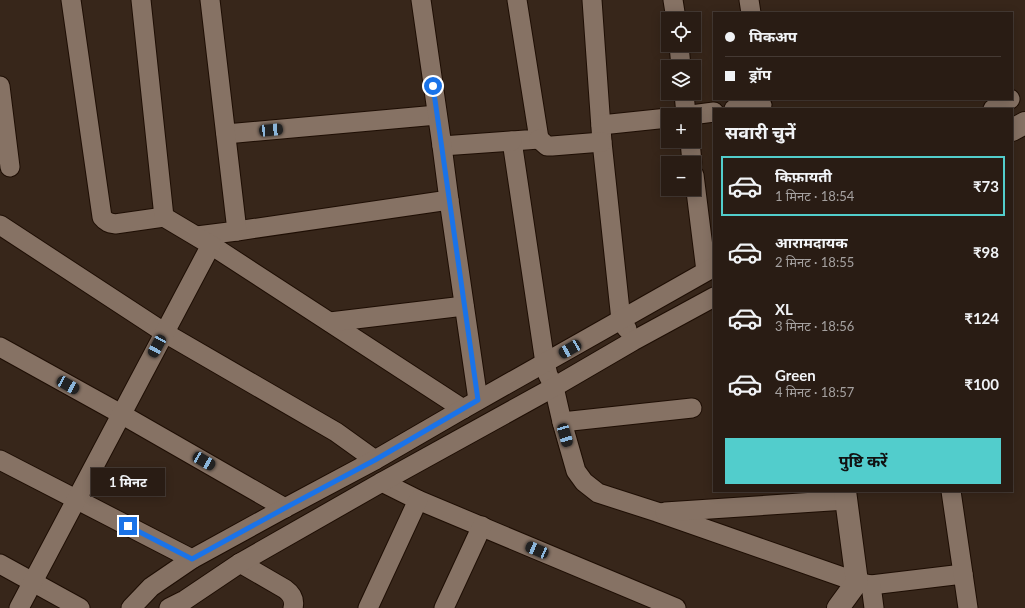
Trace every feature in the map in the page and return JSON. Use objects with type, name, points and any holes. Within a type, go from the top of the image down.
[{"type":"street","points":[[71,0],[102,217],[105,221],[115,224],[164,217],[330,322],[470,404]]},
{"type":"street","points":[[141,0],[164,217]]},
{"type":"street","points":[[210,0],[237,231]]},
{"type":"street","points":[[421,0],[464,306],[470,404]]},
{"type":"street","points":[[517,0],[539,139],[547,146],[661,120]]},
{"type":"street","points":[[592,0],[602,133],[628,331]]},
{"type":"street","points":[[674,0],[675,12]]},
{"type":"street","points":[[749,0],[751,12]]},
{"type":"street","points":[[0,86],[10,167]]},
{"type":"street","points":[[1013,98],[1025,91]]},
{"type":"street","points":[[995,108],[1009,100]]},
{"type":"street","points":[[740,108],[762,104]]},
{"type":"street","points":[[701,114],[713,112]]},
{"type":"street","points":[[226,134],[437,115]]},
{"type":"street","points":[[1013,129],[1025,123]]},
{"type":"street","points":[[442,146],[539,139]]},
{"type":"street","points":[[512,141],[550,377],[576,471],[584,482],[598,493],[864,584],[963,574]]},
{"type":"street","points":[[169,608],[185,600],[240,563],[382,482],[550,377],[628,331],[710,269],[698,196]]},
{"type":"street","points":[[204,241],[237,231],[449,200]]},
{"type":"street","points":[[0,225],[165,333],[336,432],[375,460]]},
{"type":"street","points":[[19,608],[165,333],[204,241]]},
{"type":"street","points":[[131,608],[151,587],[192,559],[375,460],[470,404],[550,377],[628,331],[713,297]]},
{"type":"street","points":[[330,322],[464,306]]},
{"type":"street","points":[[0,347],[122,414],[285,508]]},
{"type":"street","points":[[562,422],[692,408]]},
{"type":"street","points":[[0,460],[192,559]]},
{"type":"street","points":[[382,482],[418,500],[676,608]]},
{"type":"street","points":[[951,492],[968,608]]},
{"type":"street","points":[[657,512],[754,498],[846,495],[864,584],[874,608]]},
{"type":"street","points":[[368,608],[418,500]]},
{"type":"street","points":[[444,608],[482,526]]},
{"type":"street","points":[[240,563],[290,592],[293,598],[293,608]]},
{"type":"street","points":[[0,564],[80,608]]},
{"type":"street","points":[[838,608],[864,584]]},
{"type":"route","points":[[128,526],[192,559],[375,460],[478,400],[433,86]]}]
